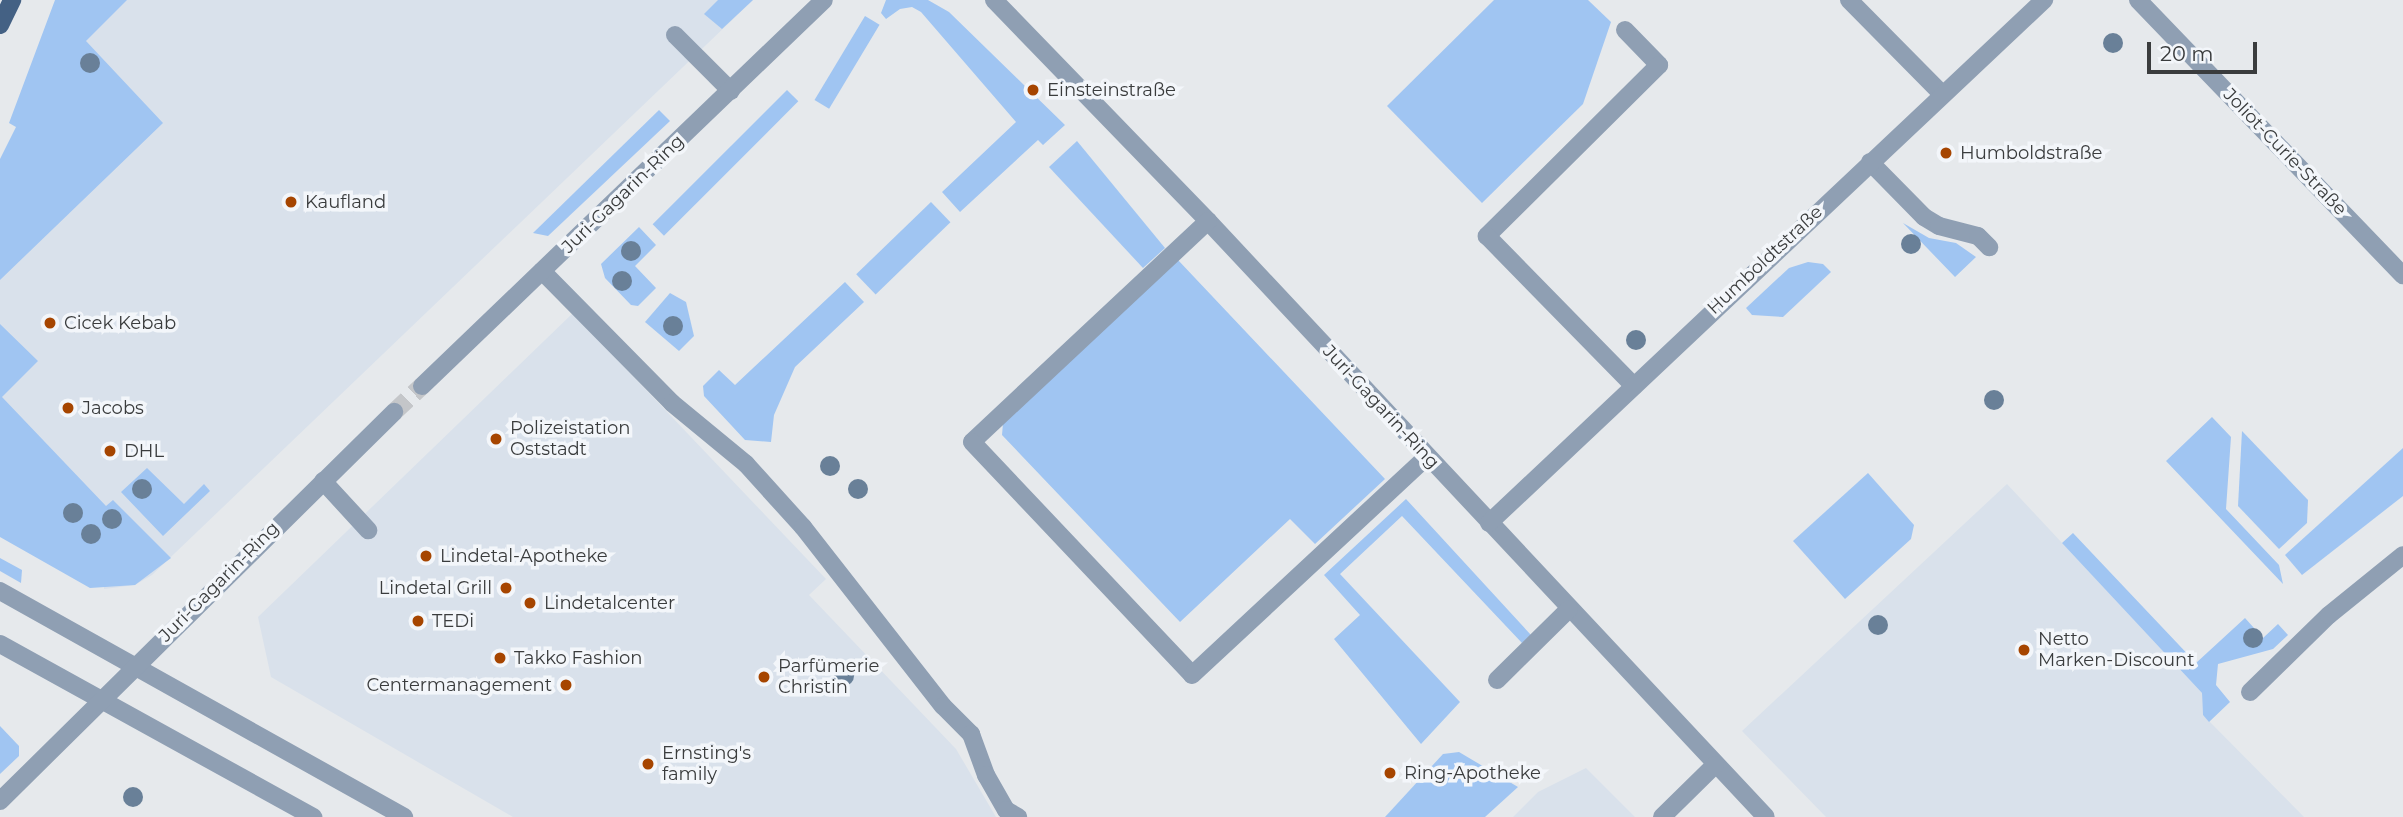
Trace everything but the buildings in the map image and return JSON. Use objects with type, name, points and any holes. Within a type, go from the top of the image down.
[{"type":"main road","points":[[0,25],[12,0]]},
{"type":"street","name":"Juri-Gagarin-Ring","points":[[422,386],[824,0]]},
{"type":"street","name":"Juri-Gagarin-Ring","points":[[993,0],[1208,221],[1766,817]]},
{"type":"street","points":[[1849,0],[1942,94]]},
{"type":"street","name":"Humboldtstraße","points":[[1489,523],[2044,0]]},
{"type":"street","name":"Joliot-Curie-Straße","points":[[2138,0],[2403,275]]},
{"type":"street","points":[[1625,30],[1659,65],[1487,236],[1634,386]]},
{"type":"street","points":[[675,35],[731,91]]},
{"type":"street","points":[[1870,162],[1924,217],[1939,226],[1979,236],[1989,247]]},
{"type":"street","points":[[1208,221],[972,442],[1192,675],[1427,457]]},
{"type":"street","points":[[542,271],[672,403],[746,464],[803,527],[943,706],[971,734],[992,787],[1006,810],[1018,817]]},
{"type":"street","name":"Juri-Gagarin-Ring","points":[[0,801],[394,412]]},
{"type":"street","points":[[323,481],[368,530]]},
{"type":"street","points":[[2250,692],[2329,615],[2403,555]]},
{"type":"street","points":[[0,591],[404,817]]},
{"type":"street","points":[[1497,680],[1569,609]]},
{"type":"street","points":[[0,644],[313,817]]},
{"type":"street","points":[[1662,817],[1716,765]]},
{"type":"shaded area","points":[[55,0],[127,0],[86,41],[163,123],[0,280],[0,159],[16,127],[9,123]]},
{"type":"shaded area","name":"Kaufland","points":[[110,0],[753,0],[152,575],[135,585],[104,589],[106,512],[0,431],[0,201],[83,37]]},
{"type":"shaded area","points":[[718,0],[753,0],[722,29],[704,14]]},
{"type":"shaded area","points":[[886,0],[928,0],[949,12],[1065,125],[1043,145],[1038,140],[960,212],[942,192],[1016,122],[921,12],[912,7],[900,9],[886,19],[881,13]]},
{"type":"shaded area","points":[[1494,0],[1588,0],[1611,22],[1583,104],[1482,203],[1387,106]]},
{"type":"shaded area","points":[[865,16],[880,25],[829,109],[815,100]]},
{"type":"shaded area","points":[[787,90],[798,101],[664,236],[653,224]]},
{"type":"shaded area","points":[[659,110],[670,121],[548,236],[533,233]]},
{"type":"shaded area","points":[[1077,141],[1165,248],[1143,268],[1049,167]]},
{"type":"shaded area","points":[[931,202],[950,222],[876,294],[856,274]]},
{"type":"shaded area","points":[[1903,223],[1929,238],[1956,243],[1976,257],[1955,277]]},
{"type":"shaded area","points":[[639,227],[656,245],[635,266],[656,288],[638,306],[631,305],[605,278],[601,264]]},
{"type":"shaded area","points":[[1178,260],[1385,479],[1315,544],[1290,519],[1180,622],[1002,435],[1003,423]]},
{"type":"shaded area","points":[[1808,262],[1823,264],[1831,272],[1783,317],[1752,315],[1746,308],[1789,268]]},
{"type":"shaded area","points":[[845,282],[864,302],[795,367],[774,415],[771,442],[745,440],[704,396],[703,386],[719,370],[735,385]]},
{"type":"shaded area","points":[[670,293],[686,302],[694,336],[679,351],[645,322]]},
{"type":"shaded area","name":"Lindetalcenter","points":[[573,313],[826,579],[809,595],[956,749],[996,817],[513,817],[271,677],[258,617]]},
{"type":"shaded area","points":[[0,324],[38,361],[2,397],[106,506],[113,500],[171,558],[135,585],[90,588],[0,537]]},
{"type":"shaded area","points":[[2212,417],[2231,437],[2226,509],[2279,565],[2283,584],[2166,461]]},
{"type":"shaded area","points":[[2242,431],[2308,500],[2307,523],[2279,549],[2238,506]]},
{"type":"shaded area","points":[[2403,448],[2403,496],[2302,575],[2285,555]]},
{"type":"shaded area","points":[[147,468],[184,504],[204,484],[210,491],[163,536],[121,492]]},
{"type":"shaded area","points":[[1868,473],[1914,525],[1911,539],[1845,599],[1793,541]]},
{"type":"shaded area","points":[[2007,484],[2202,693],[2203,715],[2304,817],[1826,817],[1742,731]]},
{"type":"shaded area","points":[[1406,499],[1531,635],[1522,643],[1402,516],[1340,574],[1460,702],[1421,744],[1334,639],[1360,615],[1324,575]]},
{"type":"shaded area","points":[[2073,533],[2196,663],[2245,618],[2263,638],[2278,624],[2288,635],[2273,649],[2218,664],[2216,685],[2230,702],[2209,722],[2203,715],[2202,693],[2062,543]]},
{"type":"shaded area","points":[[0,558],[22,570],[21,583],[0,571]]},
{"type":"shaded area","points":[[0,726],[19,746],[19,756],[0,774]]},
{"type":"shaded area","points":[[1459,752],[1518,787],[1485,817],[1385,817],[1443,754]]},
{"type":"shaded area","points":[[1586,768],[1635,817],[1513,817],[1538,792]]},
{"type":"tunnel","points":[[394,412],[422,386]]},
{"type":"place","name":"Einsteinstraße","points":[[1033,90]]},
{"type":"place","name":"Humboldstraße","points":[[1946,153]]},
{"type":"place","name":"Kaufland","points":[[291,202]]},
{"type":"place","name":"Cicek Kebab","points":[[50,323]]},
{"type":"place","name":"Jacobs","points":[[68,408]]},
{"type":"place","name":"Polizeistation Oststadt","points":[[496,439]]},
{"type":"place","name":"DHL","points":[[110,451]]},
{"type":"place","name":"Lindetal-Apotheke","points":[[426,556]]},
{"type":"place","name":"Lindetal Grill","points":[[506,588]]},
{"type":"place","name":"Lindetalcenter","points":[[530,603]]},
{"type":"place","name":"TEDi","points":[[418,621]]},
{"type":"place","name":"Netto Marken-Discount","points":[[2024,650]]},
{"type":"place","name":"Takko Fashion","points":[[500,658]]},
{"type":"place","name":"Parfümerie Christin","points":[[764,677]]},
{"type":"place","name":"Centermanagement","points":[[566,685]]},
{"type":"place","name":"Ernsting's family","points":[[648,764]]},
{"type":"place","name":"Ring-Apotheke","points":[[1390,773]]}]
